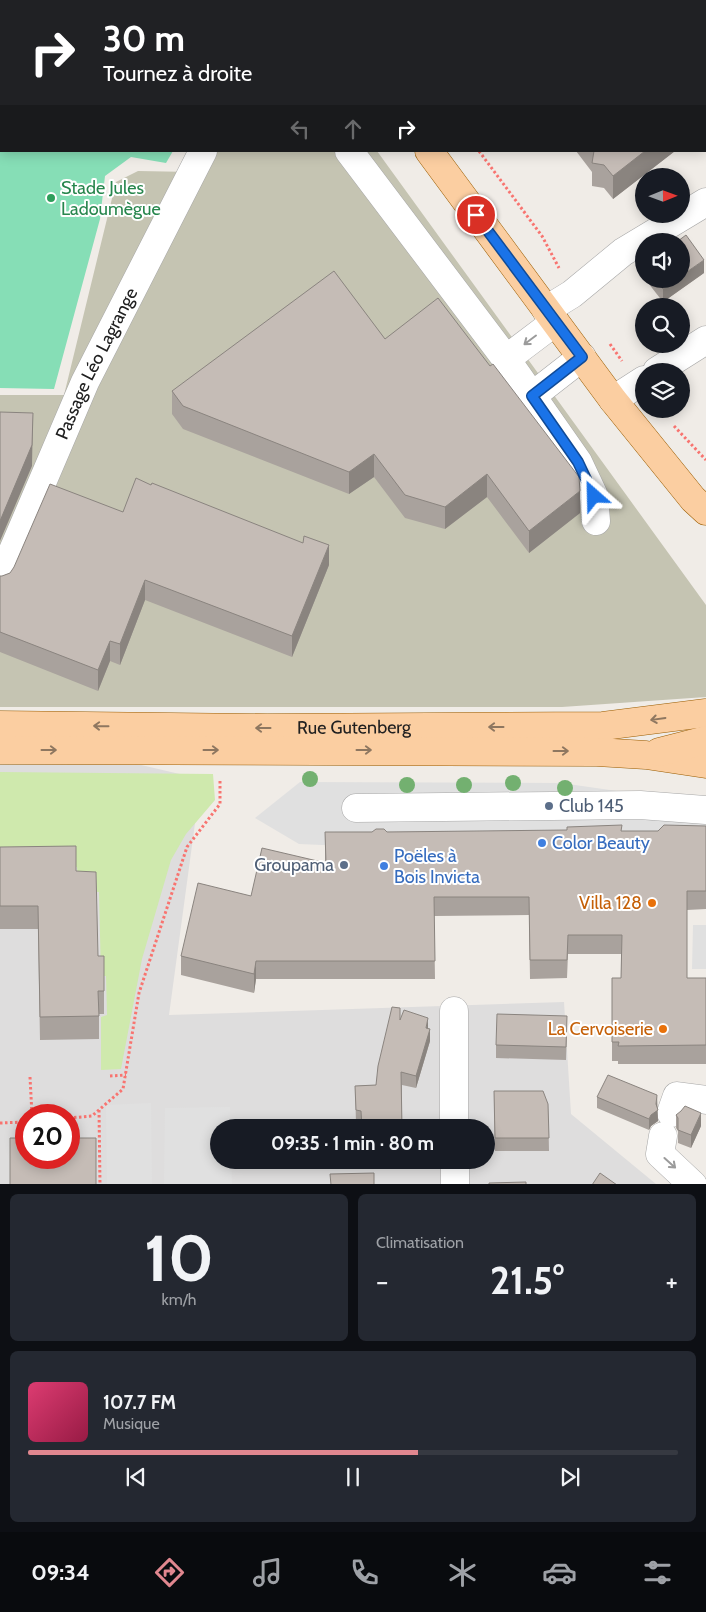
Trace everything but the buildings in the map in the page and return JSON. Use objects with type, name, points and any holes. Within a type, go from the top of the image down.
[{"type":"main road","points":[[429,152],[613,400],[699,505],[706,529]]},
{"type":"main road","name":"Rue Gutenberg","points":[[0,725],[257,728],[603,726],[706,713]]},
{"type":"main road","name":"Rue Gutenberg","points":[[646,755],[706,740]]},
{"type":"main road","name":"Rue Gutenberg","points":[[0,750],[597,752],[646,755],[706,764]]},
{"type":"street","name":"Passage Léo Lagrange","points":[[0,581],[85,382],[202,152]]},
{"type":"street","points":[[350,152],[506,359],[578,462],[594,496],[596,521]]},
{"type":"street","points":[[506,359],[572,294],[622,252],[706,202]]},
{"type":"street","points":[[670,363],[706,340]]},
{"type":"street","points":[[532,396],[582,357]]},
{"type":"street","points":[[613,400],[635,386]]},
{"type":"street","points":[[356,808],[640,805],[706,810]]},
{"type":"street","points":[[454,1011],[454,1119]]},
{"type":"street","points":[[693,1184],[660,1154],[677,1096],[706,1100]]},
{"type":"street","points":[[455,1169],[455,1184]]},
{"type":"path","points":[[669,421],[706,460]]},
{"type":"path","points":[[80,1117],[92,1116],[123,1089],[139,993],[187,847],[220,804],[221,750]]},
{"type":"path","points":[[110,1076],[126,1075]]},
{"type":"path","points":[[30,1078],[31,1104]]},
{"type":"path","points":[[99,1109],[100,1184]]},
{"type":"path","points":[[0,1123],[15,1122]]},
{"type":"shaded area","points":[[203,152],[378,152],[706,605],[706,697],[562,707],[0,707],[0,395],[64,395],[116,182],[138,171],[193,172]]},
{"type":"shaded area","points":[[0,732],[201,779],[169,1015],[564,1002],[571,1114],[656,1184],[0,1184]]},
{"type":"shaded area","points":[[300,782],[561,783],[701,803],[706,827],[706,838],[299,844],[255,818]]},
{"type":"shaded area","points":[[693,925],[706,925],[706,969],[692,969]]},
{"type":"shaded area","points":[[151,1103],[152,1184],[107,1184],[106,1105]]},
{"type":"shaded area","points":[[230,1107],[230,1119],[210,1119],[210,1169],[231,1169],[232,1184],[164,1184],[165,1108]]},
{"type":"green space","name":"Stade Jules Ladoumègue","points":[[0,152],[172,152],[166,163],[131,157],[105,176],[100,219],[54,389],[0,388]]},
{"type":"green space","points":[[0,772],[213,774],[215,800],[186,834],[171,860],[142,959],[121,1069],[101,1070],[101,1017],[107,1015],[106,976],[101,976],[99,892],[79,891],[77,867],[0,868]]},
{"type":"place","name":"Stade Jules Ladoumègue","points":[[51,198]]},
{"type":"place","name":"Club 145","points":[[549,806]]},
{"type":"place","name":"Color Beauty","points":[[542,843]]},
{"type":"place","name":"Groupama","points":[[344,865]]},
{"type":"place","name":"Poëles à Bois Invicta","points":[[384,866]]},
{"type":"place","name":"Villa 128","points":[[652,903]]},
{"type":"place","name":"La Cervoiserie","points":[[663,1029]]},
{"type":"route","points":[[476,215],[582,357],[532,396],[578,462],[594,496]]}]
